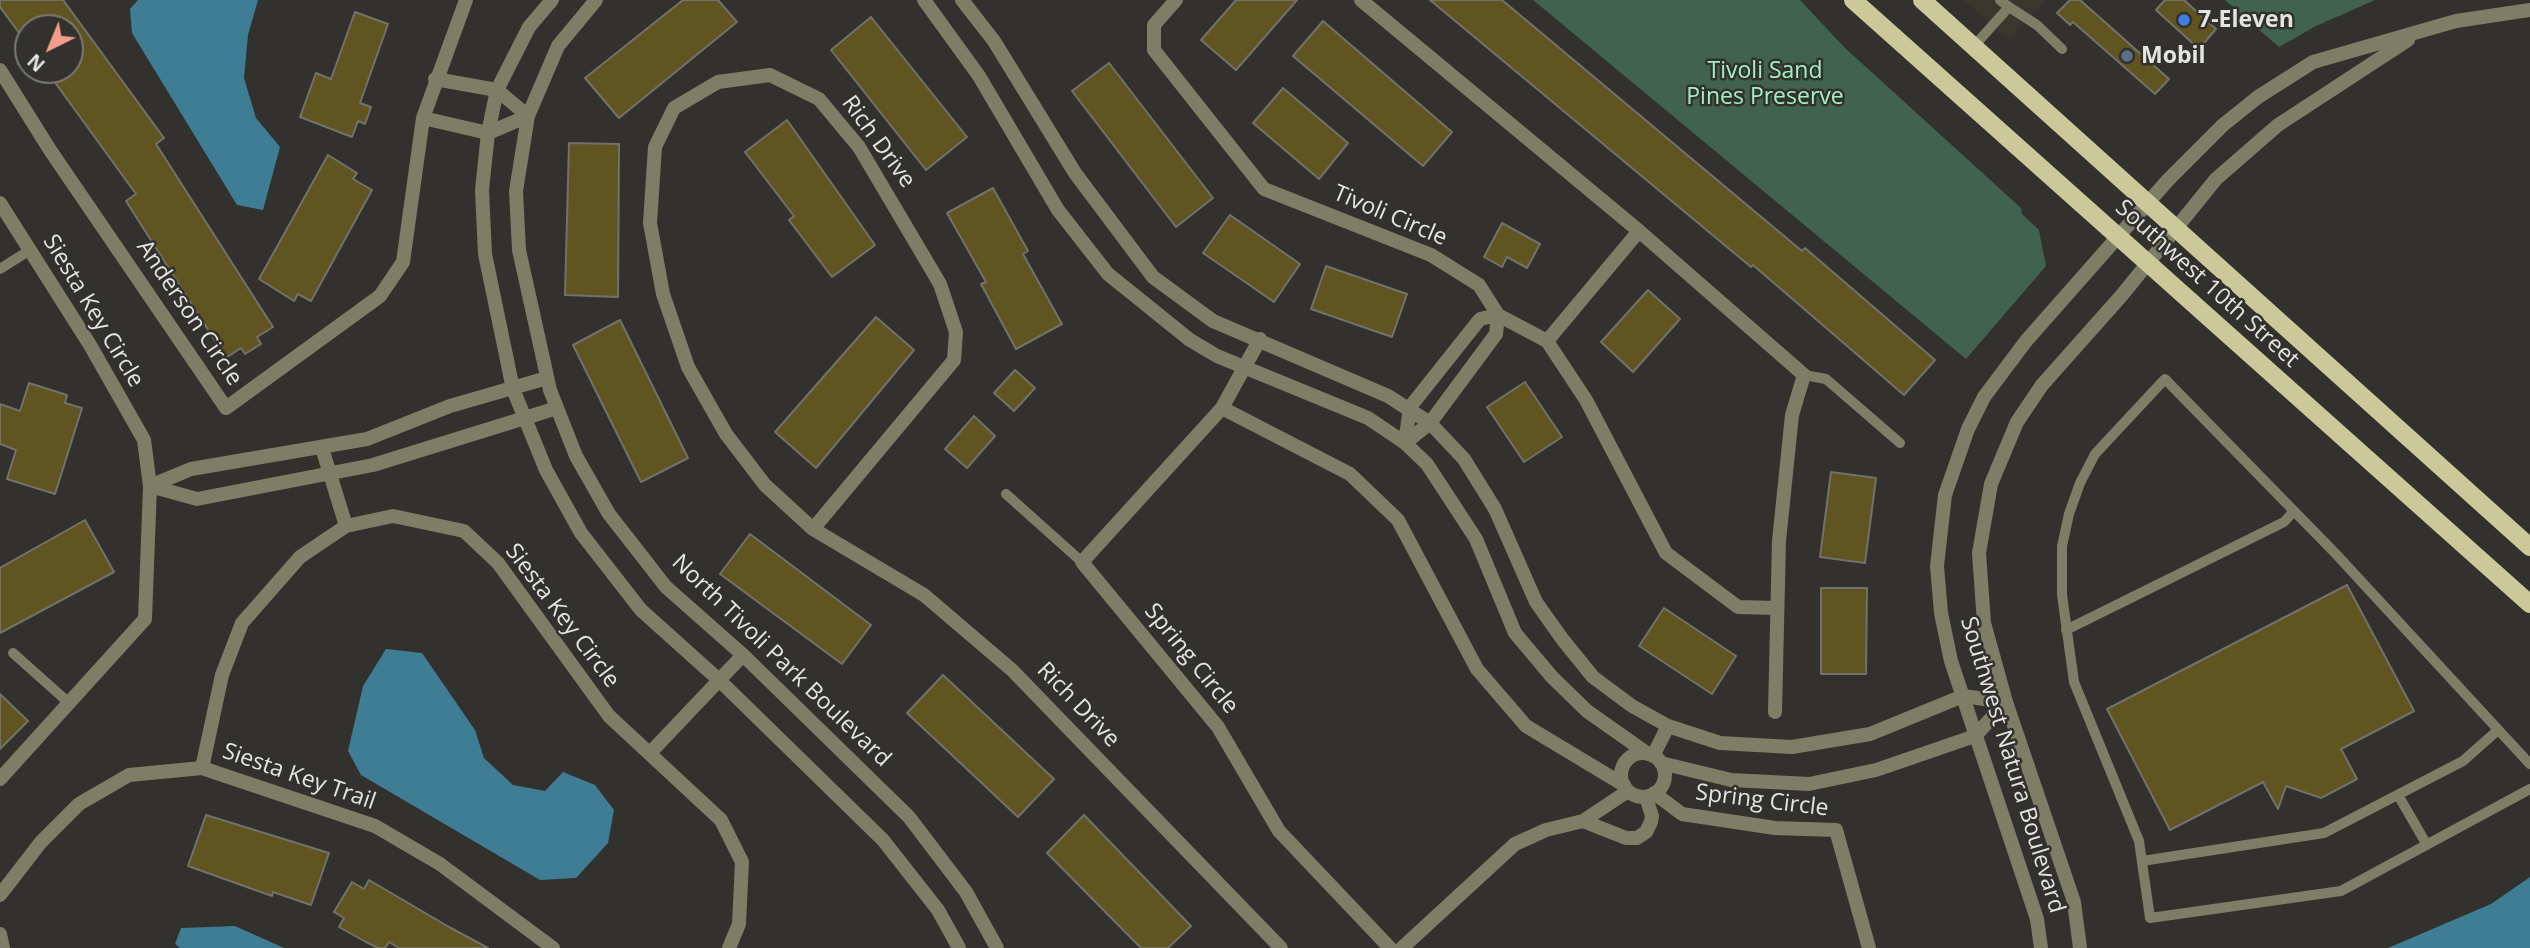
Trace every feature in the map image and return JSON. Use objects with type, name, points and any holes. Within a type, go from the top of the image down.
[{"type":"main road","name":"Southwest 10th Street","points":[[1853,0],[2530,604]]},
{"type":"main road","name":"Southwest 10th Street","points":[[1922,0],[2530,547]]},
{"type":"street","name":"Anderson Circle","points":[[0,70],[50,150],[226,408],[380,296],[403,262],[423,118],[466,0]]},
{"type":"street","points":[[552,0],[530,27],[497,90],[488,133],[482,190],[485,254],[513,389],[546,470],[581,533],[641,610],[719,680],[883,839],[937,910],[959,948]]},
{"type":"street","name":"North Tivoli Park Boulevard","points":[[596,0],[558,46],[527,116],[516,191],[519,250],[547,378],[576,456],[609,514],[666,587],[743,655],[909,817],[966,891],[997,948]]},
{"type":"street","points":[[924,0],[979,76],[1058,210],[1108,274],[1190,340],[1244,368],[1368,418],[1405,443],[1427,464],[1476,539],[1515,633],[1552,677],[1587,711],[1654,757],[1663,782],[1650,795]]},
{"type":"street","points":[[962,0],[994,41],[1075,173],[1153,277],[1213,321],[1410,407],[1430,423],[1464,458],[1495,509],[1536,602],[1563,640],[1593,677],[1632,706],[1668,726],[1720,743],[1792,747],[1870,734],[1962,696],[2006,702]]},
{"type":"street","name":"Tivoli Circle","points":[[1176,0],[1154,25],[1154,50],[1264,189],[1431,255],[1479,285],[1498,315]]},
{"type":"street","points":[[1361,0],[1639,231],[1804,376],[1792,415],[1779,541],[1775,712]]},
{"type":"street","name":"Southwest Natura Boulevard","points":[[2041,948],[2037,919],[1962,696],[1941,613],[1937,565],[1940,530],[1951,475],[1968,429],[2004,368],[2148,202],[2223,125],[2313,62],[2456,21],[2530,10]]},
{"type":"street","name":"Southwest Natura Boulevard","points":[[2080,948],[2074,902],[2006,702],[1984,624],[1979,590],[1983,519],[1990,484],[2010,436],[2028,404],[2148,265],[2216,178],[2277,125],[2421,31]]},
{"type":"street","name":"Rich Drive","points":[[813,529],[954,360],[956,332],[940,284],[900,214],[859,147],[818,99],[770,75],[718,82],[674,108],[655,147],[650,223],[663,294],[688,367],[726,434],[765,485],[813,529],[924,595],[1012,670],[1281,948]]},
{"type":"street","points":[[423,118],[488,133],[527,116],[497,90],[435,79]]},
{"type":"street","name":"Siesta Key Circle","points":[[0,203],[144,440],[150,486],[145,619],[0,779]]},
{"type":"street","points":[[1548,341],[1639,231]]},
{"type":"street","points":[[1405,443],[1410,407],[1480,318],[1498,315],[1548,341],[1586,400],[1666,554],[1738,607],[1776,608]]},
{"type":"street","points":[[1405,443],[1430,423],[1496,334],[1498,315]]},
{"type":"street","points":[[1082,562],[1222,408],[1260,340]]},
{"type":"street","points":[[150,486],[191,469],[367,439],[450,406],[547,378]]},
{"type":"street","points":[[150,486],[197,499],[328,474],[373,465],[557,408]]},
{"type":"street","points":[[1222,408],[1350,474],[1398,520],[1477,669],[1526,726],[1626,788],[1650,795]]},
{"type":"street","points":[[322,448],[346,526]]},
{"type":"street","name":"Siesta Key Circle","points":[[202,768],[222,675],[242,623],[300,556],[346,526],[393,516],[464,531],[498,563],[609,716],[720,821],[743,862],[739,924],[729,948]]},
{"type":"street","name":"Spring Circle","points":[[1082,562],[1218,727],[1279,831],[1390,948]]},
{"type":"street","points":[[650,753],[743,655]]},
{"type":"street","points":[[1626,788],[1621,772],[1627,759],[1640,753],[1731,780],[1809,784],[1876,770],[1975,736],[2006,702]]},
{"type":"street","points":[[1654,757],[1668,726]]},
{"type":"street","name":"Siesta Key Trail","points":[[0,895],[41,842],[79,804],[130,775],[202,768],[375,826],[440,864],[553,948]]},
{"type":"street","points":[[1402,948],[1515,844],[1546,830],[1583,821],[1626,788]]},
{"type":"street","points":[[1583,821],[1626,838],[1637,838],[1646,832],[1651,822],[1650,795]]},
{"type":"street","name":"Spring Circle","points":[[1650,795],[1682,814],[1775,828],[1836,830],[1869,948]]},
{"type":"street","points":[[0,934],[3,948]]},
{"type":"lane","points":[[1974,46],[2004,4],[2037,25],[2062,49]]},
{"type":"lane","points":[[0,269],[30,250]]},
{"type":"lane","points":[[1804,376],[1826,379],[1900,443]]},
{"type":"lane","points":[[2530,764],[2294,511],[2165,379],[2095,454],[2080,482],[2062,546],[2062,595],[2066,631],[2074,682],[2139,841],[2150,918],[2341,891],[2530,789]]},
{"type":"lane","points":[[1006,495],[1082,562]]},
{"type":"lane","points":[[2066,631],[2284,522],[2294,511]]},
{"type":"lane","points":[[13,653],[69,703]]},
{"type":"lane","points":[[2142,861],[2325,832],[2463,761],[2498,730]]},
{"type":"lane","points":[[2398,795],[2427,845]]},
{"type":"shaded area","points":[[1963,0],[2046,0],[2009,41]]},
{"type":"green space","name":"Tivoli Sand Pines Preserve","points":[[1533,0],[1800,0],[1844,47],[2021,208],[2022,214],[2039,230],[2046,266],[1966,359]]},
{"type":"green space","points":[[2225,0],[2375,0],[2316,26],[2279,47]]},
{"type":"water","points":[[138,0],[258,0],[248,35],[244,78],[256,118],[280,147],[263,210],[237,205],[132,33],[130,9]]},
{"type":"water","points":[[386,649],[422,653],[475,730],[484,758],[513,785],[545,791],[563,772],[595,785],[614,810],[608,843],[576,878],[540,880],[361,775],[348,751],[363,686]]},
{"type":"water","points":[[2530,877],[2530,948],[2388,948],[2491,904]]},
{"type":"water","points":[[235,926],[284,948],[180,948],[175,944],[181,928]]},
{"type":"building","points":[[0,0],[63,0],[73,14],[14,14],[14,26],[0,7]]},
{"type":"building","points":[[683,0],[718,0],[737,22],[619,118],[585,78]]},
{"type":"building","points":[[1236,0],[1297,0],[1236,70],[1201,40]]},
{"type":"building","points":[[1430,0],[1502,0],[1802,251],[1805,248],[1935,360],[1904,395],[1753,265],[1751,267]]},
{"type":"building","points":[[2070,0],[2080,0],[2169,79],[2155,94],[2073,22],[2070,25],[2057,13]]},
{"type":"building","points":[[2165,0],[2184,0],[2216,29],[2199,49],[2156,10]]},
{"type":"building","points":[[355,12],[388,24],[360,103],[371,107],[365,124],[358,121],[352,137],[300,117],[316,73],[331,79]]},
{"type":"building","points":[[871,17],[967,137],[926,170],[831,50]]},
{"type":"building","points":[[1323,21],[1452,132],[1423,166],[1293,56]]},
{"type":"building","points":[[84,29],[164,138],[156,144],[273,327],[257,337],[261,344],[245,354],[241,348],[226,358],[126,201],[136,194],[56,84],[84,84]]},
{"type":"building","points":[[1109,63],[1213,198],[1176,227],[1072,91]]},
{"type":"building","points":[[1283,88],[1348,143],[1319,179],[1253,123]]},
{"type":"building","points":[[787,120],[875,245],[832,277],[789,220],[794,216],[745,152]]},
{"type":"building","points":[[569,143],[619,144],[618,297],[565,295]]},
{"type":"building","points":[[328,155],[357,173],[353,179],[372,190],[311,301],[298,294],[294,301],[259,279]]},
{"type":"building","points":[[993,188],[1028,251],[1023,254],[1062,324],[1016,349],[981,284],[986,282],[947,213]]},
{"type":"building","points":[[1230,215],[1300,264],[1274,302],[1203,253]]},
{"type":"building","points":[[1502,223],[1540,244],[1527,268],[1507,257],[1502,267],[1484,257]]},
{"type":"building","points":[[1326,266],[1407,294],[1392,337],[1311,309]]},
{"type":"building","points":[[1648,290],[1680,319],[1633,372],[1601,342]]},
{"type":"building","points":[[876,317],[914,350],[816,468],[775,432]]},
{"type":"building","points":[[620,320],[688,458],[641,482],[573,345]]},
{"type":"building","points":[[1015,370],[1035,388],[1014,411],[994,393]]},
{"type":"building","points":[[1525,382],[1562,437],[1524,462],[1487,407]]},
{"type":"building","points":[[29,383],[67,395],[65,403],[82,408],[55,494],[7,479],[16,450],[0,444],[0,404],[20,411]]},
{"type":"building","points":[[974,416],[995,436],[967,468],[945,449]]},
{"type":"building","points":[[1831,472],[1876,478],[1865,563],[1820,557]]},
{"type":"building","points":[[85,520],[114,572],[0,633],[0,568]]},
{"type":"building","points":[[750,534],[871,625],[842,664],[720,574]]},
{"type":"building","points":[[2347,585],[2414,711],[2341,749],[2357,779],[2321,798],[2286,786],[2278,809],[2263,782],[2170,830],[2107,709]]},
{"type":"building","points":[[1821,588],[1867,588],[1866,674],[1821,674]]},
{"type":"building","points":[[1664,608],[1736,656],[1712,694],[1639,646]]},
{"type":"building","points":[[943,675],[1054,779],[1018,817],[907,713]]},
{"type":"building","points":[[0,694],[28,721],[0,749]]},
{"type":"building","points":[[206,815],[329,853],[311,905],[273,892],[272,896],[188,866]]},
{"type":"building","points":[[1084,815],[1191,926],[1168,948],[1141,948],[1047,853]]},
{"type":"building","points":[[369,880],[488,948],[399,948],[389,942],[385,948],[378,948],[339,927],[344,918],[334,912],[352,882],[364,889]]},
{"type":"place","name":"7-Eleven","points":[[2184,20]]},
{"type":"place","name":"Mobil","points":[[2127,56]]}]
